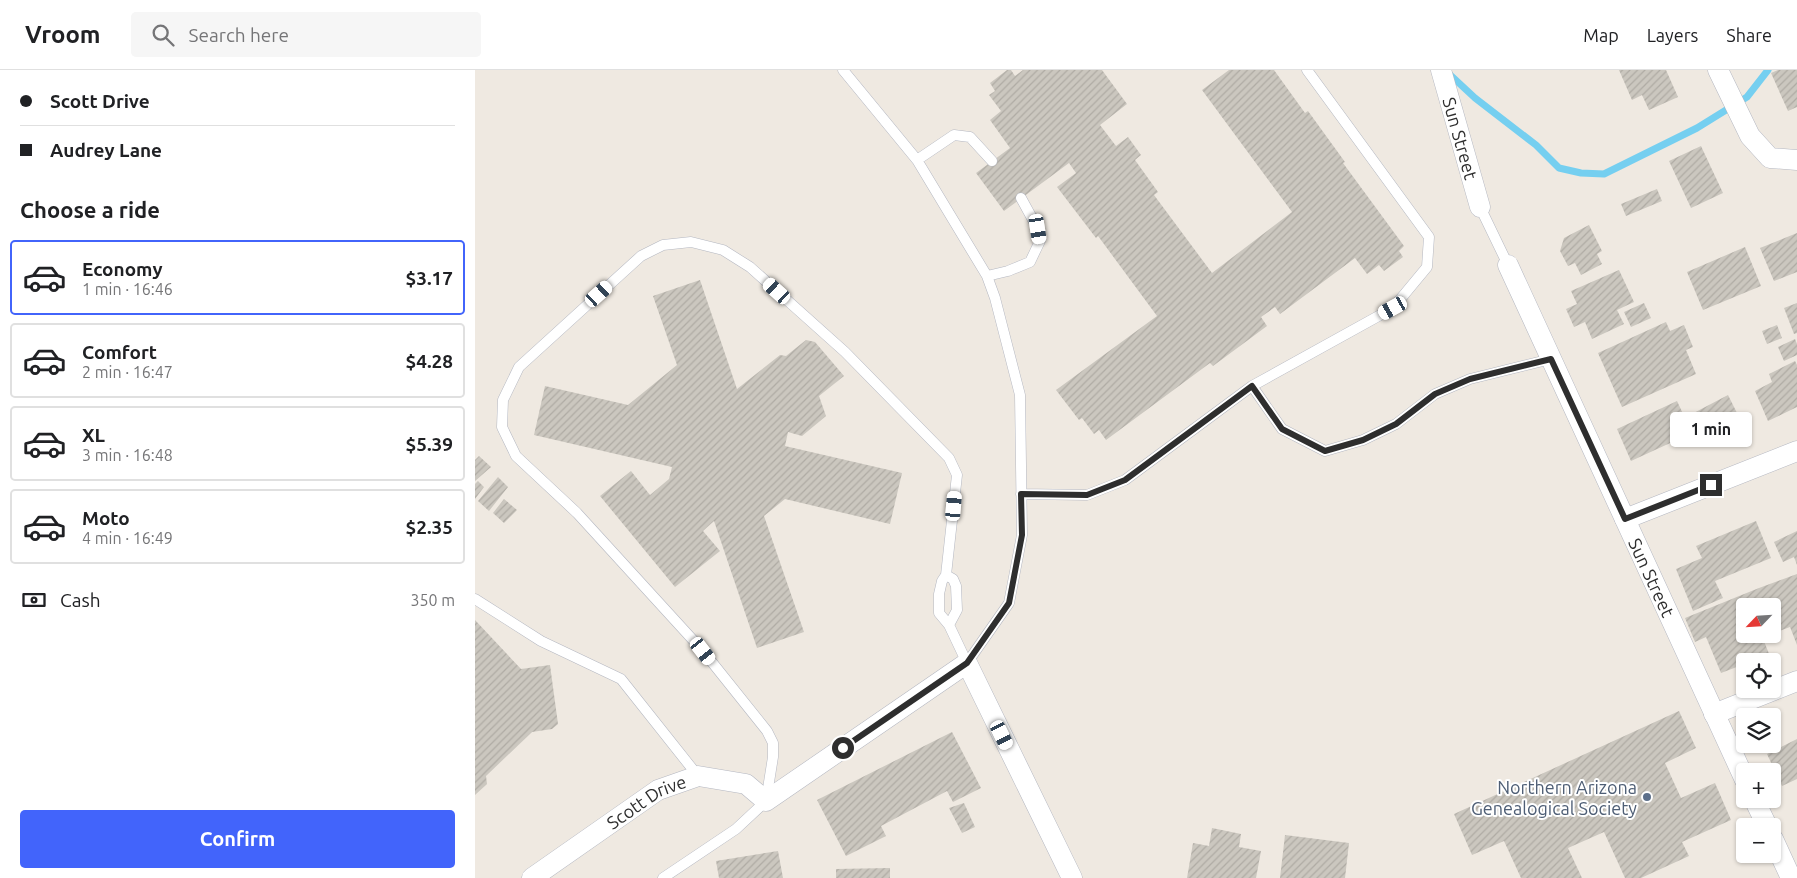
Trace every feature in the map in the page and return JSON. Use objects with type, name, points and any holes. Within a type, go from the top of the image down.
[{"type":"street","name":"Sun Street","points":[[1441,70],[1480,207]]},
{"type":"street","points":[[1718,70],[1750,136],[1770,158],[1797,160]]},
{"type":"street","name":"Sun Street","points":[[1507,265],[1737,763]]},
{"type":"street","points":[[1625,519],[1797,451]]},
{"type":"street","points":[[766,801],[967,663],[1072,878]]},
{"type":"street","points":[[1714,714],[1797,682]]},
{"type":"street","name":"Scott Drive","points":[[532,878],[659,790],[699,776],[746,784],[766,801]]},
{"type":"street","points":[[1781,856],[1791,878]]},
{"type":"lane","points":[[663,878],[736,829],[766,801],[773,757],[773,742],[767,731],[703,651],[577,513],[516,456],[502,427],[503,400],[519,366],[641,256],[663,245],[691,242],[723,250],[751,267],[845,352],[949,458],[957,475],[946,574],[939,594],[939,613],[949,625],[967,663],[1009,603],[1022,535],[1020,395],[995,298],[987,276],[917,160],[843,70]]},
{"type":"lane","points":[[1021,494],[1087,495],[1125,480],[1252,386],[1393,308],[1427,267],[1429,236],[1307,70]]},
{"type":"lane","points":[[917,160],[954,135],[969,137],[992,161]]},
{"type":"lane","points":[[987,276],[1008,271],[1030,262],[1040,242],[1038,229],[1021,198]]},
{"type":"lane","points":[[1480,207],[1507,265]]},
{"type":"lane","points":[[1252,386],[1282,429],[1325,451],[1363,440],[1396,424],[1435,394],[1470,379],[1551,359]]},
{"type":"lane","points":[[946,574],[953,579],[956,586],[957,610],[949,625]]},
{"type":"lane","points":[[475,598],[541,641],[621,679],[699,776]]},
{"type":"building","points":[[1007,70],[1011,70],[1015,76],[1023,70],[1102,70],[1127,104],[1100,125],[1116,146],[1128,137],[1141,155],[1135,160],[1158,192],[1154,195],[1212,273],[1292,212],[1202,90],[1229,70],[1274,70],[1305,113],[1308,111],[1345,162],[1343,163],[1404,246],[1399,251],[1403,257],[1384,271],[1379,265],[1367,274],[1355,258],[1280,314],[1275,307],[1261,317],[1267,326],[1213,366],[1210,363],[1106,440],[1099,430],[1094,434],[1082,418],[1079,420],[1056,390],[1157,316],[1098,236],[1096,238],[1057,187],[1076,173],[1069,163],[1004,211],[976,173],[1010,148],[990,120],[1001,111],[989,95],[995,91],[990,83]]},
{"type":"building","points":[[1619,70],[1666,70],[1678,97],[1649,110],[1642,95],[1632,100]]},
{"type":"building","points":[[1778,70],[1797,70],[1797,107],[1788,111],[1771,73]]},
{"type":"building","points":[[1701,146],[1723,193],[1691,208],[1669,161]]},
{"type":"building","points":[[1657,189],[1662,201],[1626,216],[1621,204]]},
{"type":"building","points":[[1589,225],[1602,251],[1597,254],[1602,264],[1581,275],[1575,263],[1568,266],[1560,251],[1564,238]]},
{"type":"building","points":[[1797,233],[1797,272],[1774,281],[1760,248]]},
{"type":"building","points":[[1745,247],[1761,286],[1703,310],[1687,272]]},
{"type":"building","points":[[1619,270],[1634,302],[1617,310],[1624,324],[1592,339],[1585,322],[1574,327],[1566,309],[1577,304],[1571,291]]},
{"type":"building","points":[[700,280],[737,389],[780,355],[786,356],[806,340],[815,342],[844,376],[819,396],[826,416],[802,436],[788,432],[785,446],[902,473],[890,524],[785,499],[764,516],[804,632],[757,648],[714,521],[703,531],[720,551],[675,587],[600,496],[631,471],[650,495],[669,479],[672,467],[534,435],[545,386],[628,405],[677,365],[653,296]]},
{"type":"building","points":[[1644,303],[1651,318],[1631,327],[1624,312]]},
{"type":"building","points":[[1797,303],[1797,333],[1794,334],[1784,308]]},
{"type":"building","points":[[1666,322],[1670,331],[1684,325],[1693,347],[1686,350],[1696,374],[1622,407],[1598,353]]},
{"type":"building","points":[[1777,325],[1782,338],[1767,344],[1762,331]]},
{"type":"building","points":[[1795,339],[1797,355],[1784,361],[1778,347]]},
{"type":"building","points":[[1795,361],[1797,365],[1797,407],[1768,421],[1755,391],[1772,382],[1769,374]]},
{"type":"building","points":[[1728,395],[1742,423],[1703,444],[1688,416]]},
{"type":"building","points":[[1677,401],[1692,433],[1631,461],[1617,429]]},
{"type":"building","points":[[479,456],[491,467],[475,481],[475,460]]},
{"type":"building","points":[[498,477],[508,487],[489,511],[478,501]]},
{"type":"building","points":[[478,481],[484,487],[475,499],[475,484]]},
{"type":"building","points":[[504,499],[517,510],[504,523],[493,513]]},
{"type":"building","points":[[1756,521],[1771,558],[1715,581],[1723,598],[1693,611],[1676,569],[1702,558],[1696,546]]},
{"type":"building","points":[[1797,531],[1797,565],[1794,557],[1783,562],[1774,542]]},
{"type":"building","points":[[1797,574],[1797,645],[1790,627],[1781,630],[1781,598],[1736,598],[1736,643],[1765,643],[1769,653],[1736,653],[1736,667],[1721,673],[1706,637],[1695,642],[1685,618]]},
{"type":"building","points":[[475,620],[521,669],[550,665],[558,724],[552,729],[532,732],[486,776],[487,784],[475,795]]},
{"type":"building","points":[[1679,711],[1696,748],[1665,763],[1681,798],[1715,783],[1731,820],[1682,842],[1689,856],[1641,878],[1625,878],[1604,832],[1568,848],[1582,878],[1521,878],[1504,841],[1472,855],[1454,814]]},
{"type":"building","points":[[952,732],[981,788],[953,802],[947,791],[881,826],[886,836],[846,856],[817,800]]},
{"type":"building","points":[[1797,739],[1797,779],[1782,786],[1781,763],[1771,763],[1767,754],[1781,753],[1781,747]]},
{"type":"building","points":[[964,803],[975,827],[962,833],[949,808]]},
{"type":"building","points":[[1212,828],[1241,834],[1239,847],[1261,851],[1256,878],[1187,878],[1193,843],[1209,846]]},
{"type":"building","points":[[1285,835],[1349,843],[1345,878],[1280,878]]},
{"type":"building","points":[[778,851],[783,878],[719,878],[716,861]]},
{"type":"building","points":[[890,868],[890,878],[836,878],[836,869]]},
{"type":"waterway","points":[[1447,72],[1475,98],[1536,145],[1559,168],[1581,173],[1604,174],[1697,128],[1747,97],[1768,70]]},
{"type":"place","name":"Northern Arizona Genealogical Society","points":[[1647,797]]},
{"type":"route","points":[[843,748],[967,663],[1009,603],[1022,535],[1021,494],[1087,495],[1125,480],[1252,386],[1282,429],[1325,451],[1363,440],[1396,424],[1435,394],[1470,379],[1551,359],[1625,519],[1711,485]]}]
